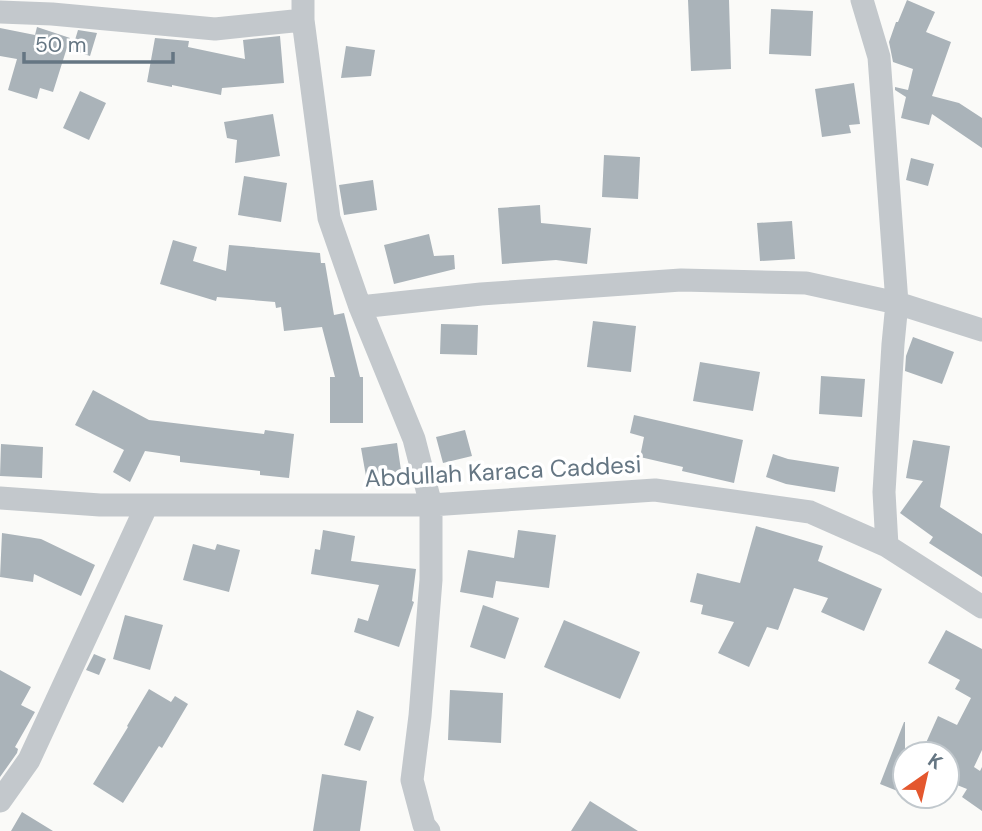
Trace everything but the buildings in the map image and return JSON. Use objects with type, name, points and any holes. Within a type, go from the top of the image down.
[{"type":"street","points":[[862,0],[879,57],[897,303],[884,492],[887,547]]},
{"type":"street","points":[[0,12],[52,13],[215,29],[303,10],[329,218],[360,307],[414,439],[431,505],[431,580],[412,780],[424,825],[429,831]]},
{"type":"street","points":[[360,307],[481,294],[681,280],[806,284],[897,303],[982,330]]},
{"type":"street","name":"Abdullah Karaca Caddesi","points":[[0,498],[100,505],[431,505],[654,490],[810,512],[887,547],[982,607]]},
{"type":"street","points":[[0,801],[29,760],[147,505]]}]
